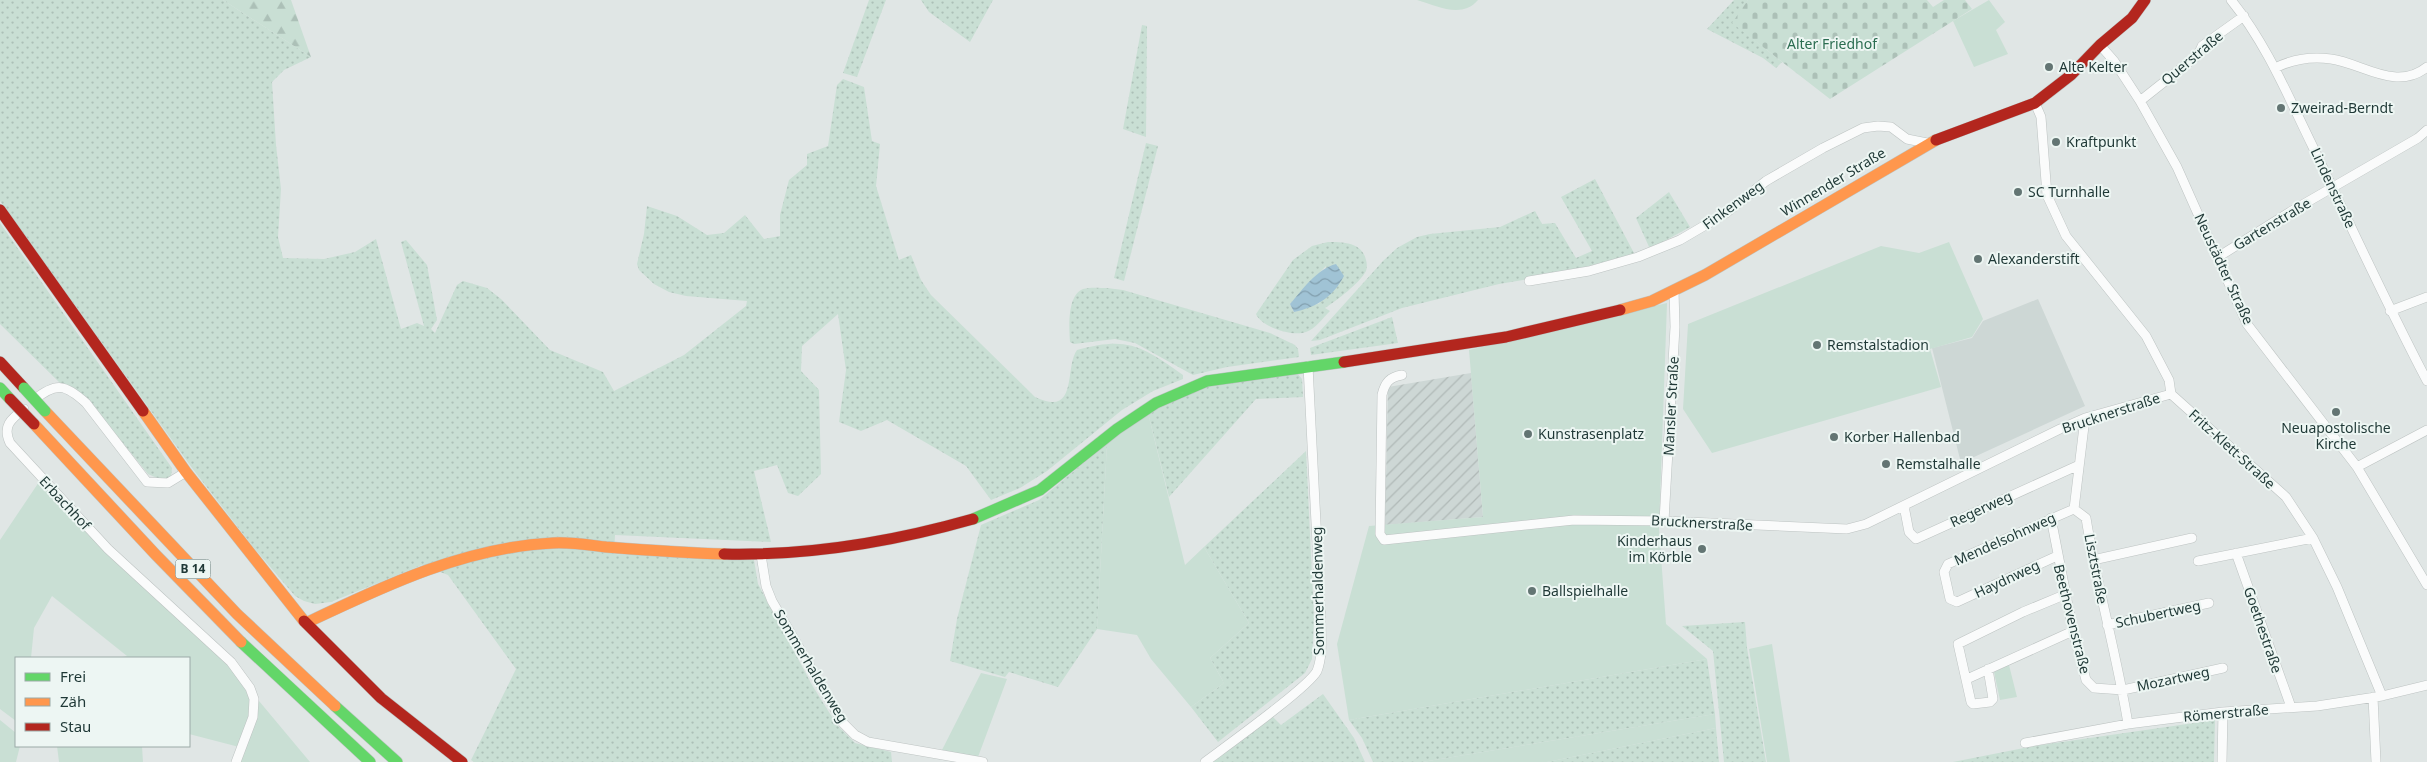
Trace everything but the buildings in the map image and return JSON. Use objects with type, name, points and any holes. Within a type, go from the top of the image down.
[{"type":"main road","name":"Winnender Straße","points":[[306,623],[354,600],[435,567],[466,556],[519,546],[555,543],[692,553],[761,555],[825,550],[888,541],[984,516],[1040,490],[1117,429],[1156,403],[1207,381],[1450,348],[1506,337],[1628,308],[1674,290],[1722,265],[1927,143],[2035,103],[2071,75],[2100,45],[2132,18],[2145,0]]},
{"type":"main road","points":[[0,210],[186,472],[306,623],[382,698],[462,762]]},
{"type":"main road","name":"B 14","points":[[0,362],[237,614],[311,685],[397,762]]},
{"type":"main road","name":"B 14","points":[[0,388],[221,622],[306,704],[370,762]]},
{"type":"street","name":"Lindenstraße","points":[[2231,0],[2244,16],[2275,68],[2390,311],[2427,381]]},
{"type":"street","name":"Querstraße","points":[[2140,101],[2198,55],[2202,46],[2244,16]]},
{"type":"street","name":"Neustädter Straße","points":[[2100,45],[2114,61],[2140,101],[2177,167],[2247,324],[2357,467],[2427,585]]},
{"type":"street","points":[[2275,68],[2293,59],[2333,59],[2380,75],[2401,77],[2427,67]]},
{"type":"street","points":[[2035,103],[2041,118],[2047,195],[2066,236],[2146,336],[2169,380],[2171,394]]},
{"type":"street","name":"Finkenweg","points":[[1529,281],[1589,271],[1638,257],[1680,240],[1726,213],[1766,181],[1823,148],[1863,128],[1891,127],[1906,139],[1927,143]]},
{"type":"street","name":"Gartenstraße","points":[[2218,257],[2290,212],[2333,189],[2418,138],[2427,130]]},
{"type":"street","name":"Mansler Straße","points":[[1664,521],[1675,327],[1674,290]]},
{"type":"street","points":[[2390,311],[2427,297]]},
{"type":"street","name":"Sommerhaldenweg","points":[[1206,762],[1293,694],[1316,672],[1321,653],[1308,366]]},
{"type":"street","name":"Brucknerstraße","points":[[1402,375],[1393,377],[1384,384],[1382,395],[1380,534],[1384,540],[1574,520],[1664,521],[1848,529],[1866,524],[2034,441],[2086,418],[2171,394]]},
{"type":"street","name":"Erbachhof","points":[[186,472],[168,483],[147,482],[86,403],[74,392],[60,387],[52,387],[44,391],[10,420],[6,428],[10,443],[108,549],[231,662],[250,688],[254,699],[253,717],[236,762]]},
{"type":"street","name":"Fritz-Klett-Straße","points":[[2171,394],[2286,497],[2313,538],[2337,586],[2378,697],[2376,762]]},
{"type":"street","points":[[2074,508],[2086,418]]},
{"type":"street","points":[[2357,467],[2427,430]]},
{"type":"street","name":"Regerweg","points":[[1904,506],[1909,532],[1916,539],[2079,465]]},
{"type":"street","name":"Mendelsohnweg","points":[[1957,602],[1950,599],[1944,572],[1948,564],[2074,508]]},
{"type":"street","name":"Lisztstraße","points":[[2074,508],[2086,518],[2093,560],[2123,690],[2128,724]]},
{"type":"street","name":"Beethovenstraße","points":[[2051,518],[2064,595],[2086,680],[2094,688],[2123,690]]},
{"type":"street","points":[[2093,560],[2192,538]]},
{"type":"street","points":[[2198,561],[2313,538]]},
{"type":"street","name":"Goethestraße","points":[[2236,553],[2291,707]]},
{"type":"street","name":"Sommerhaldenweg","points":[[761,555],[766,586],[772,602],[826,696],[843,723],[855,736],[868,742],[983,762]]},
{"type":"street","name":"Haydnweg","points":[[1957,602],[2057,556]]},
{"type":"street","points":[[1988,668],[1994,693],[1993,699],[1990,702],[1976,705],[1970,702],[1967,679],[1958,644],[2022,612],[2064,595]]},
{"type":"street","name":"Schubertweg","points":[[2107,625],[2208,603]]},
{"type":"street","points":[[1967,679],[2073,631]]},
{"type":"street","name":"Mozartweg","points":[[2123,690],[2223,668]]},
{"type":"street","name":"Römerstraße","points":[[2025,742],[2128,724],[2223,712],[2291,707],[2378,697],[2427,685]]},
{"type":"street","points":[[2222,762],[2223,712]]},
{"type":"shaded area","points":[[2038,299],[2085,406],[1961,463],[1932,348],[1972,338],[1983,321]]},
{"type":"shaded area","points":[[1471,373],[1483,517],[1385,525],[1388,387]]},
{"type":"green space","points":[[0,0],[223,0],[311,57],[284,70],[272,82],[281,189],[278,237],[283,258],[324,259],[355,252],[376,239],[401,329],[417,323],[424,326],[401,242],[406,240],[427,265],[437,320],[431,329],[435,333],[457,285],[463,281],[487,288],[501,299],[550,350],[603,372],[614,391],[684,355],[746,306],[747,301],[686,296],[669,292],[654,284],[639,270],[637,264],[644,234],[647,206],[677,216],[707,235],[724,233],[745,215],[764,239],[780,236],[780,215],[789,180],[807,165],[807,154],[828,146],[837,85],[843,79],[864,87],[872,141],[880,144],[876,186],[899,260],[911,255],[921,280],[931,295],[1035,397],[1049,402],[1058,401],[1064,396],[1068,388],[1073,358],[1077,350],[1109,344],[1134,346],[1145,351],[1183,375],[1183,379],[1153,391],[1122,410],[1047,471],[1020,488],[991,500],[966,466],[887,420],[861,431],[839,422],[846,370],[838,314],[802,346],[801,371],[819,390],[821,474],[798,496],[788,493],[777,465],[754,471],[771,542],[615,535],[614,554],[754,560],[758,584],[812,685],[837,725],[855,743],[891,752],[892,762],[474,762],[471,760],[516,669],[448,575],[422,565],[331,602],[315,604],[295,596],[254,548],[192,468],[0,201]]},
{"type":"green space","points":[[223,0],[291,0],[311,57]]},
{"type":"green space","points":[[869,0],[886,0],[857,77],[843,73]]},
{"type":"green space","points":[[921,0],[993,0],[970,42],[929,12]]},
{"type":"green space","points":[[1417,0],[1478,0],[1472,6],[1457,10],[1441,8]]},
{"type":"green space","points":[[1734,0],[1748,0],[1733,23],[1782,62],[1776,68],[1763,58],[1707,29]]},
{"type":"green space","name":"Alter Friedhof","points":[[1748,0],[1927,0],[1933,7],[1944,0],[1965,0],[1972,9],[1830,99],[1732,23]]},
{"type":"green space","points":[[1989,0],[2005,22],[1996,30],[2008,54],[1974,67],[1953,21]]},
{"type":"green space","points":[[1142,25],[1147,26],[1146,137],[1123,129]]},
{"type":"green space","points":[[1146,143],[1158,146],[1124,281],[1114,278]]},
{"type":"green space","points":[[1595,179],[1635,255],[1587,269],[1499,284],[1402,308],[1320,340],[1311,341],[1383,261],[1397,248],[1417,237],[1500,227],[1535,211],[1542,224],[1555,223],[1576,258],[1592,251],[1561,197]]},
{"type":"green space","points":[[1669,192],[1690,227],[1650,249],[1636,218]]},
{"type":"green space","points":[[0,223],[172,468],[171,477],[164,481],[148,474],[85,396],[60,383],[0,324]]},
{"type":"green space","points":[[1334,242],[1356,246],[1364,254],[1367,263],[1366,271],[1353,286],[1325,308],[1330,311],[1309,331],[1293,333],[1271,327],[1259,319],[1256,314],[1293,260],[1312,246]],"holes":[[[1326,266],[1320,303],[1294,312],[1290,304]]]},
{"type":"green space","points":[[1949,242],[1983,319],[1972,337],[1930,349],[1941,387],[1712,453],[1683,409],[1688,324],[1881,246],[1919,253]]},
{"type":"green space","points":[[1107,288],[1123,290],[1270,333],[1295,345],[1298,349],[1299,357],[1227,367],[1193,375],[1135,343],[1115,339],[1074,344],[1070,342],[1070,312],[1078,292],[1083,289]]},
{"type":"green space","points":[[1667,303],[1659,529],[1666,624],[1707,659],[1349,720],[1337,644],[1369,526],[1483,517],[1469,350]]},
{"type":"green space","points":[[1392,317],[1398,343],[1311,355],[1310,348]]},
{"type":"green space","points":[[1297,373],[1302,379],[1303,397],[1256,399],[1169,497],[1148,413],[1207,386]]},
{"type":"green space","points":[[1148,413],[1185,565],[1204,547],[1249,623],[1210,658],[1224,683],[1191,707],[1151,659],[1137,635],[1097,629],[1107,444]]},
{"type":"green space","points":[[1107,444],[1097,629],[1058,687],[1009,672],[1005,677],[950,661],[957,619],[981,525],[1039,500]]},
{"type":"green space","points":[[1306,451],[1314,618],[1312,659],[1305,673],[1218,742],[1191,707],[1224,683],[1210,658],[1249,623],[1204,547]]},
{"type":"green space","points":[[39,482],[104,550],[228,664],[310,762],[237,762],[243,748],[190,734],[190,657],[122,657],[127,656],[52,596],[34,628],[31,657],[15,657],[15,720],[0,709],[0,540]]},
{"type":"green space","points":[[1745,622],[1747,648],[1766,762],[1724,762],[1713,651],[1682,626]]},
{"type":"green space","points":[[1772,644],[1790,762],[1767,762],[1749,649]]},
{"type":"green space","points":[[1707,659],[1715,714],[1422,762],[1373,762],[1362,738],[1349,720]]},
{"type":"green space","points":[[2009,665],[2017,697],[2000,700],[1994,672]]},
{"type":"green space","points":[[981,673],[1007,679],[978,757],[942,750]]},
{"type":"green space","points":[[1323,694],[1354,738],[1365,762],[1210,762],[1271,715],[1281,725]]},
{"type":"green space","points":[[1715,714],[1716,728],[1547,762],[1422,762]]},
{"type":"green space","points":[[0,720],[15,732],[15,747],[20,747],[16,762],[0,762]]},
{"type":"green space","points":[[2215,720],[2214,762],[1953,762],[2034,746]]},
{"type":"green space","points":[[1716,728],[1719,762],[1547,762]]},
{"type":"green space","points":[[57,747],[142,747],[143,762],[59,762]]},
{"type":"water","points":[[1336,264],[1344,276],[1335,290],[1317,304],[1294,312],[1290,304],[1305,286],[1323,270]]},
{"type":"traffic: fast","points":[[973,519],[1040,490],[1117,429],[1156,403],[1207,381],[1344,362]]},
{"type":"traffic: fast","points":[[0,388],[10,399]]},
{"type":"traffic: fast","points":[[24,388],[45,411]]},
{"type":"traffic: fast","points":[[241,642],[370,762]]},
{"type":"traffic: fast","points":[[335,706],[397,762]]},
{"type":"traffic: slow","points":[[1620,310],[1652,301],[1705,275],[1936,140]]},
{"type":"traffic: slow","points":[[45,411],[237,614],[335,706]]},
{"type":"traffic: slow","points":[[143,411],[186,472],[304,621]]},
{"type":"traffic: slow","points":[[34,424],[156,555],[241,642]]},
{"type":"traffic: slow","points":[[306,623],[395,582],[457,560],[520,546],[566,543],[724,554]]},
{"type":"traffic: jam","points":[[1936,140],[2035,103],[2071,75],[2100,45],[2132,18],[2145,0]]},
{"type":"traffic: jam","points":[[0,210],[143,411]]},
{"type":"traffic: jam","points":[[1344,362],[1506,337],[1620,310]]},
{"type":"traffic: jam","points":[[0,362],[24,388]]},
{"type":"traffic: jam","points":[[10,399],[34,424]]},
{"type":"traffic: jam","points":[[724,554],[787,553],[850,546],[881,541],[973,519]]},
{"type":"traffic: jam","points":[[304,621],[381,698],[462,762]]},
{"type":"place","name":"Alte Kelter","points":[[2049,67]]},
{"type":"place","name":"Zweirad-Berndt","points":[[2281,108]]},
{"type":"place","name":"Kraftpunkt","points":[[2056,142]]},
{"type":"place","name":"SC Turnhalle","points":[[2018,192]]},
{"type":"place","name":"Alexanderstift","points":[[1978,259]]},
{"type":"place","name":"Remstalstadion","points":[[1817,345]]},
{"type":"place","name":"Neuapostolische Kirche","points":[[2336,412]]},
{"type":"place","name":"Kunstrasenplatz","points":[[1528,434]]},
{"type":"place","name":"Korber Hallenbad","points":[[1834,437]]},
{"type":"place","name":"Remstalhalle","points":[[1886,464]]},
{"type":"place","name":"Kinderhaus im Körble","points":[[1702,549]]},
{"type":"place","name":"Ballspielhalle","points":[[1532,591]]}]
